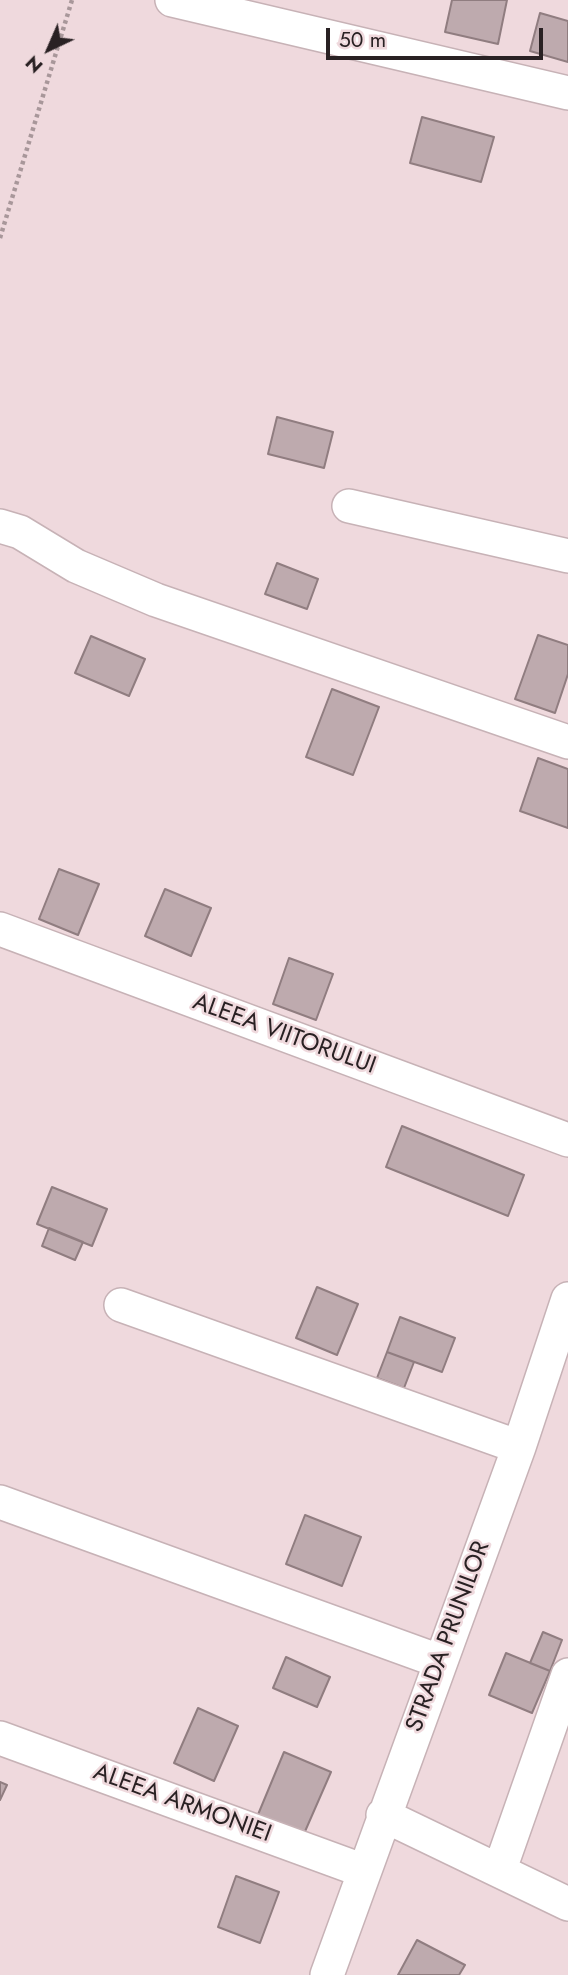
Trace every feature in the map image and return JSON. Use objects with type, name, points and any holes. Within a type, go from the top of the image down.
[{"type":"street","points":[[172,0],[568,93]]},
{"type":"street","points":[[349,506],[568,556]]},
{"type":"street","points":[[0,526],[20,532],[76,566],[156,600],[568,742]]},
{"type":"street","name":"ALEEA VIITORULUI","points":[[0,929],[568,1140]]},
{"type":"street","name":"STRADA PRUNILOR","points":[[327,1975],[519,1447],[568,1299]]},
{"type":"street","points":[[121,1305],[260,1352],[519,1447]]},
{"type":"street","points":[[0,1502],[439,1661]]},
{"type":"street","points":[[500,1869],[568,1675]]},
{"type":"street","name":"ALEEA ARMONIEI","points":[[0,1738],[364,1871]]},
{"type":"street","points":[[383,1815],[568,1903]]},
{"type":"path","points":[[0,238],[72,0]]},
{"type":"building","points":[[452,0],[507,0],[498,44],[445,32]]},
{"type":"building","points":[[540,13],[568,21],[568,62],[530,51]]},
{"type":"building","points":[[422,117],[494,137],[481,182],[410,163]]},
{"type":"building","points":[[277,417],[333,432],[324,468],[268,454]]},
{"type":"building","points":[[277,563],[318,579],[307,609],[265,594]]},
{"type":"building","points":[[538,635],[568,645],[568,674],[555,713],[515,699]]},
{"type":"building","points":[[91,636],[145,659],[129,696],[75,673]]},
{"type":"building","points":[[332,689],[379,707],[353,775],[306,757]]},
{"type":"building","points":[[538,758],[568,769],[568,828],[520,811]]},
{"type":"building","points":[[59,869],[99,884],[78,935],[39,919]]},
{"type":"building","points":[[165,889],[211,908],[191,956],[145,936]]},
{"type":"building","points":[[289,958],[333,974],[316,1020],[273,1004]]},
{"type":"building","points":[[402,1126],[524,1175],[508,1216],[386,1167]]},
{"type":"building","points":[[52,1187],[107,1209],[92,1246],[37,1224]]},
{"type":"building","points":[[49,1228],[83,1242],[75,1260],[42,1246]]},
{"type":"building","points":[[317,1287],[358,1304],[337,1355],[296,1338]]},
{"type":"building","points":[[400,1317],[455,1338],[442,1372],[387,1352]]},
{"type":"building","points":[[387,1352],[414,1362],[404,1388],[377,1378]]},
{"type":"building","points":[[305,1515],[361,1537],[342,1586],[286,1564]]},
{"type":"building","points":[[543,1632],[562,1640],[550,1671],[530,1663]]},
{"type":"building","points":[[506,1653],[550,1671],[532,1713],[489,1695]]},
{"type":"building","points":[[286,1657],[330,1677],[317,1707],[273,1688]]},
{"type":"building","points":[[198,1708],[238,1726],[214,1781],[174,1763]]},
{"type":"building","points":[[284,1752],[331,1772],[303,1836],[257,1817]]},
{"type":"building","points":[[0,1782],[7,1785],[0,1800]]},
{"type":"building","points":[[236,1876],[279,1892],[260,1943],[218,1927]]},
{"type":"building","points":[[417,1940],[465,1965],[459,1975],[398,1975]]}]
